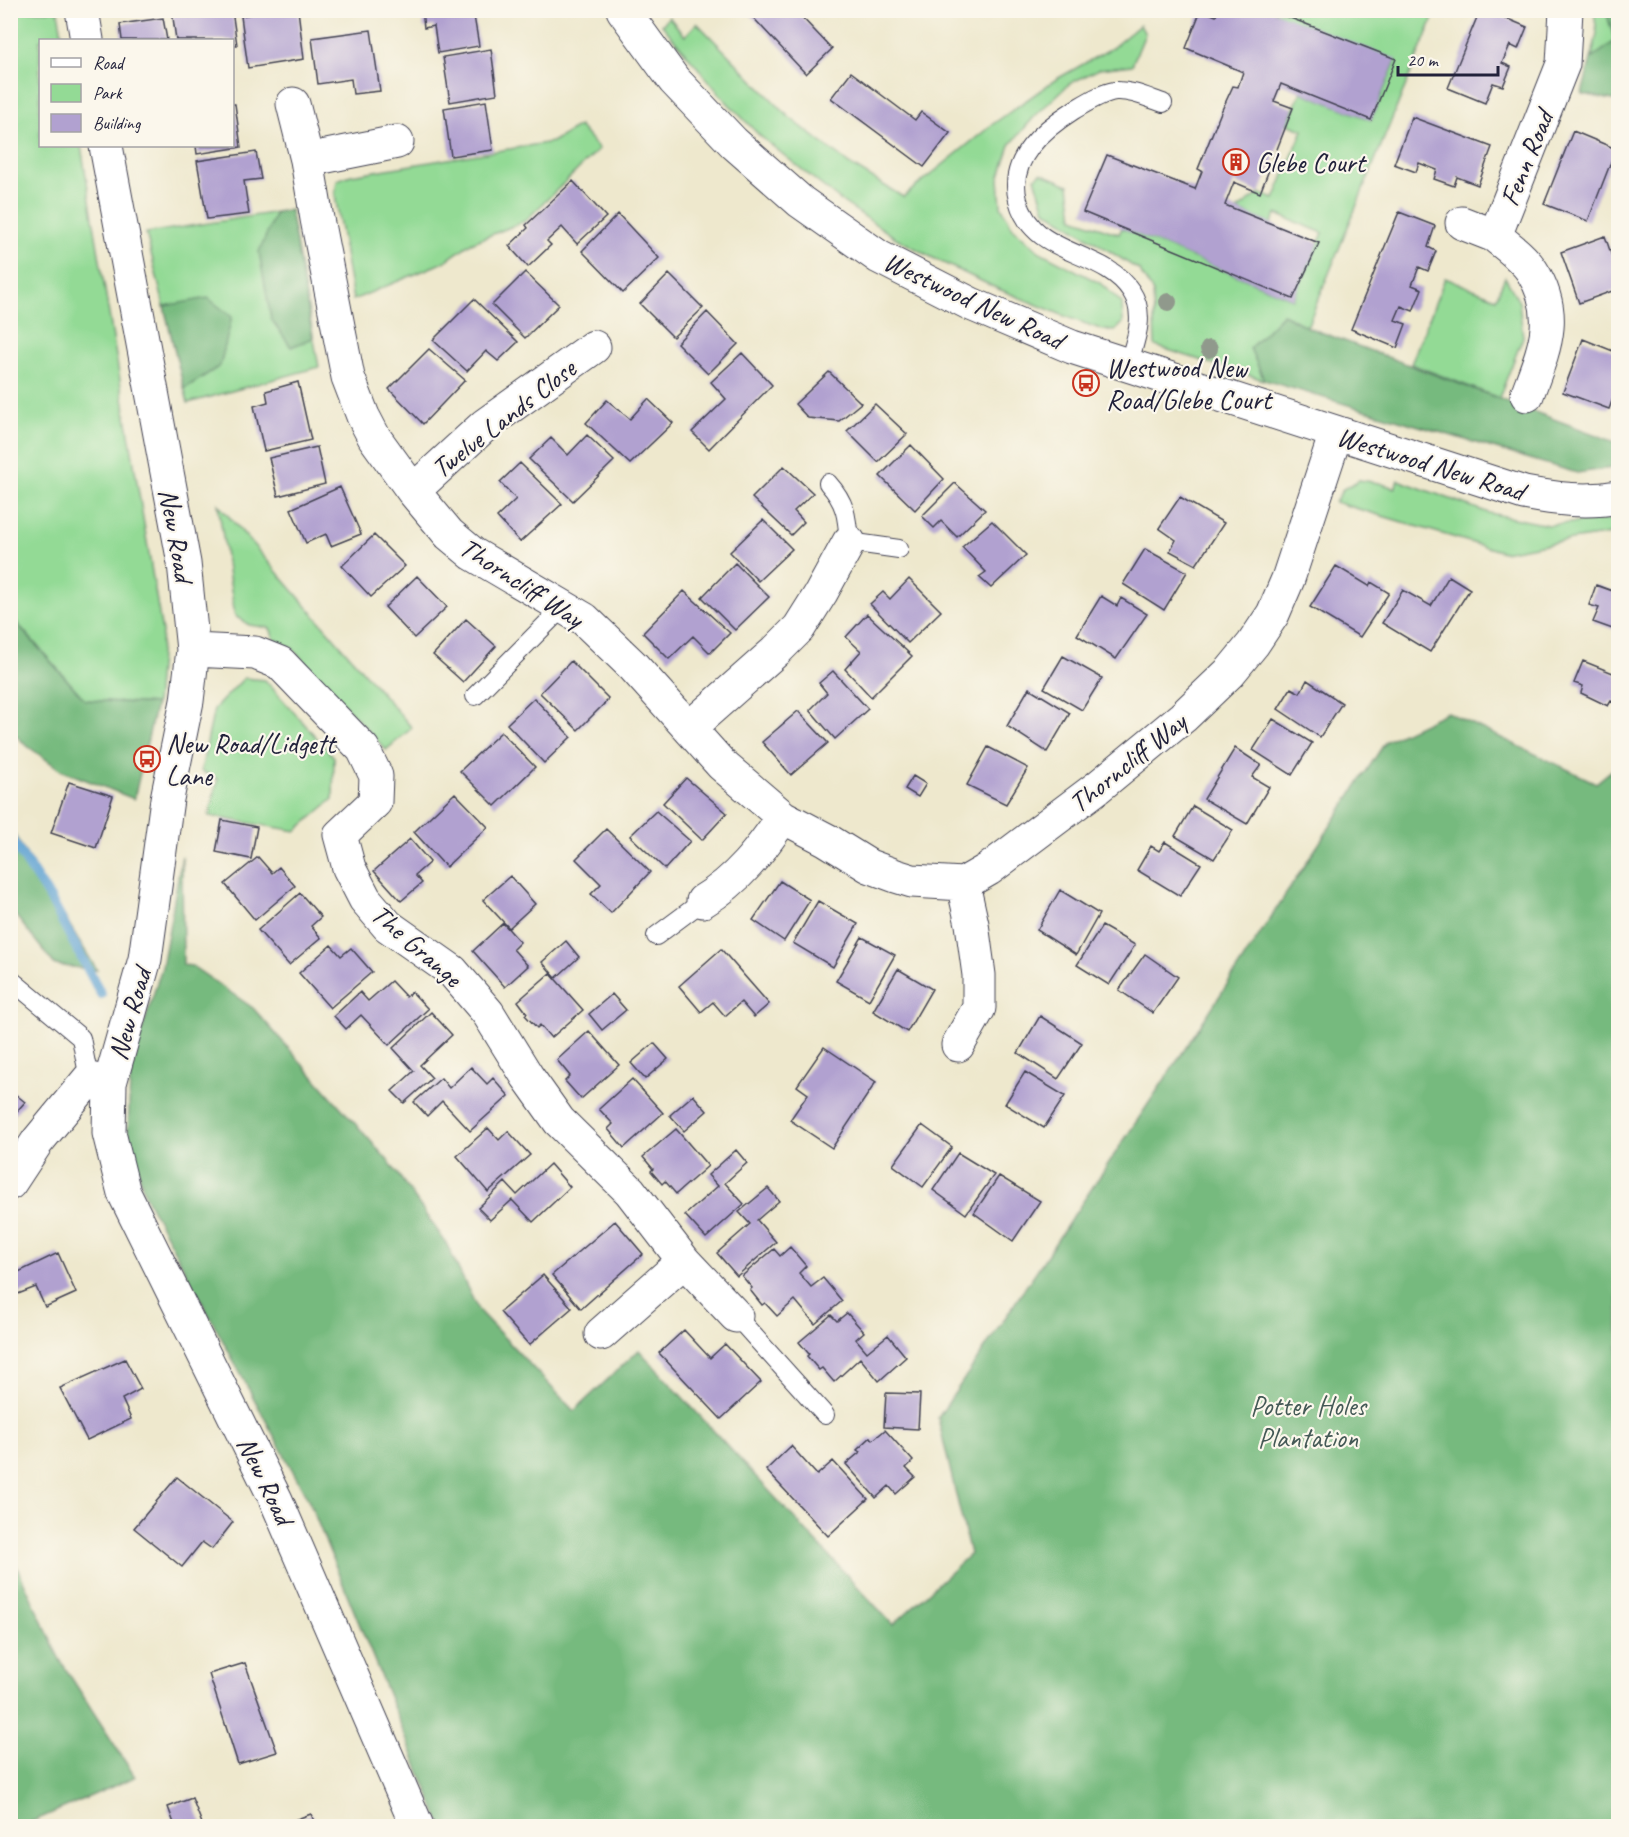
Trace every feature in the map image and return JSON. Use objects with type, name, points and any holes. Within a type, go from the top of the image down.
[{"type":"street","points":[[82,10],[87,39]]},
{"type":"street","name":"Westwood New Road","points":[[623,10],[674,80],[734,143],[801,202],[879,256],[971,304],[1072,347],[1524,493],[1554,499],[1586,500],[1618,497]]},
{"type":"street","name":"Fenn Road","points":[[1495,236],[1563,64],[1566,10]]},
{"type":"street","name":"Thorncliff Way","points":[[293,104],[307,160],[316,219],[348,377],[363,416],[374,436],[413,491],[449,534],[472,554],[584,619],[633,666],[722,765],[783,817],[869,866],[912,880],[963,884],[1017,848],[1098,787],[1183,717],[1230,672],[1253,644],[1273,614],[1288,579],[1336,433]]},
{"type":"street","points":[[307,160],[397,142]]},
{"type":"street","name":"New Road","points":[[106,147],[184,563],[193,650],[188,700],[167,799],[145,959],[99,1081],[123,1193],[276,1500],[417,1827]]},
{"type":"street","name":"Fenn Road","points":[[1462,223],[1495,236],[1532,270],[1542,292],[1549,317],[1545,346],[1527,395]]},
{"type":"street","name":"Twelve Lands Close","points":[[413,491],[485,425],[594,347]]},
{"type":"street","points":[[689,728],[799,628],[849,542]]},
{"type":"street","name":"The Grange","points":[[193,650],[255,653],[279,663],[363,749],[376,776],[375,802],[340,835],[349,868],[365,899],[388,926],[452,971],[488,1013],[527,1076],[559,1121],[630,1191],[684,1261],[736,1316]]},
{"type":"street","points":[[703,901],[719,892],[747,866],[761,850],[783,817]]},
{"type":"street","points":[[958,1045],[979,1008],[979,975],[972,924],[963,884]]},
{"type":"street","points":[[10,1183],[37,1142],[99,1081]]},
{"type":"street","points":[[601,1334],[684,1261]]},
{"type":"lane","points":[[1128,365],[1140,324],[1137,306],[1131,291],[1120,279],[1101,266],[1051,242],[1036,232],[1024,217],[1017,199],[1016,179],[1028,149],[1041,134],[1059,119],[1082,105],[1115,91],[1163,103]]},
{"type":"lane","points":[[828,483],[840,497],[847,519],[849,542],[899,549]]},
{"type":"lane","points":[[475,696],[563,607]]},
{"type":"lane","points":[[656,936],[703,901]]},
{"type":"lane","points":[[10,978],[81,1038],[99,1081]]},
{"type":"lane","points":[[736,1316],[825,1416]]},
{"type":"green space","points":[[10,11],[58,11],[63,39],[39,39],[39,147],[81,147],[162,632],[156,704],[85,700],[11,616]]},
{"type":"green space","points":[[1270,11],[1436,11],[1307,327],[1283,314],[1250,348],[1264,380],[1155,346],[1153,292],[1139,270],[1045,210],[1035,178],[1041,173],[1069,185],[1073,218],[1119,234],[1122,228],[1293,299],[1323,233],[1276,214],[1271,224],[1237,210],[1260,193],[1274,199],[1303,130],[1287,124],[1301,92],[1371,120],[1396,60]]},
{"type":"green space","points":[[1594,11],[1606,11],[1615,41],[1591,59],[1597,34]]},
{"type":"green space","points":[[1606,11],[1618,11],[1618,101],[1582,94],[1591,59],[1615,41]]},
{"type":"green space","points":[[669,17],[685,36],[697,23],[789,117],[849,164],[903,197],[993,124],[1055,80],[1112,48],[1140,25],[1145,34],[1132,65],[1099,69],[1069,84],[1035,116],[1010,145],[999,179],[1001,206],[1013,228],[1040,252],[1100,283],[1122,303],[1123,323],[1115,331],[1103,330],[1067,317],[996,288],[896,238],[840,200],[760,136],[724,99],[662,25]]},
{"type":"green space","points":[[579,126],[599,149],[525,221],[471,243],[444,262],[353,300],[335,195],[337,180],[351,175],[552,142]]},
{"type":"green space","points":[[290,210],[319,367],[188,403],[146,233]]},
{"type":"green space","points":[[290,210],[313,338],[291,347],[271,319],[259,252],[276,212]]},
{"type":"green space","points":[[1505,277],[1519,302],[1523,337],[1499,398],[1411,364],[1445,278],[1496,298]]},
{"type":"green space","points":[[208,298],[232,317],[220,366],[184,389],[164,306]]},
{"type":"green space","points":[[1283,314],[1307,327],[1618,443],[1618,467],[1577,473],[1264,380],[1250,348]]},
{"type":"green space","points":[[1359,480],[1395,488],[1398,480],[1489,513],[1548,525],[1618,519],[1618,533],[1503,552],[1335,502],[1343,489]]},
{"type":"green space","points":[[218,504],[412,728],[386,750],[291,647],[274,639],[270,628],[249,625],[235,616]]},
{"type":"green space","points":[[10,616],[85,700],[156,704],[134,799],[61,770],[26,745],[11,731]]},
{"type":"green space","points":[[244,678],[265,680],[334,757],[333,799],[296,831],[209,816],[218,779],[201,771],[214,709]]},
{"type":"green space","name":"Potter Holes Plantation","points":[[1447,712],[1596,783],[1618,765],[1618,1826],[442,1826],[309,1501],[145,1196],[128,1131],[130,1079],[140,1037],[162,967],[182,856],[183,965],[192,966],[253,1008],[390,1163],[446,1243],[478,1310],[574,1411],[639,1350],[893,1625],[970,1554],[938,1418],[1179,1058],[1386,741]]},
{"type":"green space","points":[[10,829],[97,970],[55,965],[11,910]]},
{"type":"green space","points":[[11,1554],[60,1660],[135,1777],[22,1826],[10,1826]]},
{"type":"building","points":[[172,10],[232,10],[237,45],[234,45],[234,39],[176,39]]},
{"type":"building","points":[[274,10],[298,10],[304,59],[248,68],[241,16]]},
{"type":"building","points":[[422,10],[473,10],[479,46],[438,53],[434,26],[424,28]]},
{"type":"building","points":[[746,10],[795,10],[832,49],[806,74]]},
{"type":"building","name":"Glebe Court","points":[[1201,10],[1216,16],[1218,10],[1270,10],[1396,59],[1371,120],[1281,84],[1274,101],[1293,108],[1260,193],[1234,182],[1225,205],[1319,243],[1293,299],[1083,212],[1107,155],[1195,189],[1202,171],[1198,169],[1221,112],[1233,86],[1238,87],[1243,72],[1186,48]]},
{"type":"building","points":[[1480,10],[1486,10],[1527,27],[1518,49],[1510,45],[1502,63],[1511,67],[1503,86],[1493,83],[1485,103],[1448,88]]},
{"type":"building","points":[[163,18],[167,39],[122,39],[120,24]]},
{"type":"building","points":[[371,30],[380,91],[353,94],[351,79],[318,84],[312,38]]},
{"type":"building","points":[[491,49],[497,94],[450,102],[443,57]]},
{"type":"building","points":[[851,72],[915,120],[921,112],[950,133],[924,167],[831,98]]},
{"type":"building","points":[[486,101],[493,150],[451,156],[444,108]]},
{"type":"building","points":[[235,104],[241,147],[197,154],[196,147],[234,147]]},
{"type":"building","points":[[1412,117],[1492,147],[1478,185],[1457,177],[1454,186],[1434,179],[1437,170],[1419,163],[1416,172],[1394,164]]},
{"type":"building","points":[[1573,131],[1616,149],[1588,221],[1544,204]]},
{"type":"building","points":[[256,152],[261,179],[244,181],[249,214],[207,219],[197,161]]},
{"type":"building","points":[[573,181],[606,217],[577,244],[562,227],[547,241],[551,245],[528,267],[509,246],[528,228],[526,225]]},
{"type":"building","points":[[1399,212],[1435,226],[1428,247],[1436,251],[1428,271],[1419,267],[1412,285],[1422,289],[1413,311],[1401,306],[1395,320],[1406,324],[1397,348],[1351,329]]},
{"type":"building","points":[[618,214],[659,258],[623,293],[582,251]]},
{"type":"building","points":[[1605,236],[1618,274],[1618,289],[1579,303],[1561,252]]},
{"type":"building","points":[[525,272],[559,305],[525,338],[492,305]]},
{"type":"building","points":[[669,274],[703,308],[673,337],[640,304]]},
{"type":"building","points":[[474,299],[518,342],[498,361],[486,351],[467,371],[433,340]]},
{"type":"building","points":[[707,312],[738,344],[708,374],[677,343]]},
{"type":"building","points":[[1583,339],[1618,353],[1618,385],[1609,409],[1563,392]]},
{"type":"building","points":[[429,349],[465,380],[423,424],[389,389]]},
{"type":"building","points":[[742,353],[772,385],[709,449],[692,432],[726,399],[711,382]]},
{"type":"building","points":[[829,372],[861,403],[839,421],[808,418],[795,404]]},
{"type":"building","points":[[298,382],[311,440],[264,451],[254,406],[268,402],[266,391]]},
{"type":"building","points":[[648,399],[673,423],[630,464],[586,423],[607,400],[630,419]]},
{"type":"building","points":[[875,404],[907,434],[878,462],[847,431]]},
{"type":"building","points":[[587,435],[614,461],[573,501],[529,459],[551,438],[568,455]]},
{"type":"building","points":[[911,445],[944,479],[915,510],[880,476]]},
{"type":"building","points":[[317,447],[325,484],[278,496],[269,458]]},
{"type":"building","points":[[520,463],[562,504],[520,542],[497,517],[516,499],[500,482]]},
{"type":"building","points":[[784,466],[813,493],[794,511],[804,522],[791,535],[752,498]]},
{"type":"building","points":[[955,483],[985,510],[957,537],[941,521],[934,528],[922,516]]},
{"type":"building","points":[[340,487],[361,534],[331,546],[326,534],[306,543],[291,509]]},
{"type":"building","points":[[1180,497],[1224,523],[1196,565],[1170,551],[1176,540],[1159,528]]},
{"type":"building","points":[[763,520],[792,549],[758,581],[730,552]]},
{"type":"building","points":[[992,521],[1026,555],[991,588],[979,577],[986,572],[962,547]]},
{"type":"building","points":[[374,535],[405,566],[371,597],[342,566]]},
{"type":"building","points":[[1145,549],[1187,572],[1164,610],[1123,584]]},
{"type":"building","points":[[735,563],[769,597],[735,630],[702,597]]},
{"type":"building","points":[[1336,566],[1369,586],[1371,582],[1389,593],[1360,637],[1310,607]]},
{"type":"building","points":[[417,576],[447,607],[414,638],[385,607]]},
{"type":"building","points":[[1449,576],[1470,589],[1430,652],[1382,623],[1403,590],[1431,606]]},
{"type":"building","points":[[909,579],[941,611],[908,643],[870,604],[883,592],[890,599]]},
{"type":"building","points":[[1596,585],[1618,593],[1618,631],[1593,622],[1599,608],[1589,605]]},
{"type":"building","points":[[684,591],[730,633],[710,653],[693,636],[669,659],[643,633]]},
{"type":"building","points":[[1101,596],[1117,606],[1121,598],[1147,614],[1116,659],[1077,635]]},
{"type":"building","points":[[867,614],[912,656],[871,697],[845,669],[861,651],[846,637]]},
{"type":"building","points":[[466,619],[496,646],[463,682],[433,655]]},
{"type":"building","points":[[1063,656],[1102,678],[1082,710],[1044,688]]},
{"type":"building","points":[[571,661],[609,699],[578,730],[540,693]]},
{"type":"building","points":[[1583,661],[1618,675],[1618,704],[1611,701],[1608,706],[1581,693],[1583,686],[1574,683]]},
{"type":"building","points":[[833,671],[868,709],[835,739],[810,710],[827,693],[819,683]]},
{"type":"building","points":[[1307,680],[1342,703],[1320,737],[1278,709],[1291,688],[1300,693]]},
{"type":"building","points":[[1029,688],[1070,713],[1047,752],[1007,726]]},
{"type":"building","points":[[534,698],[571,737],[544,763],[507,724]]},
{"type":"building","points":[[798,711],[828,743],[791,775],[762,742]]},
{"type":"building","points":[[1273,719],[1312,743],[1292,775],[1253,750]]},
{"type":"building","points":[[501,732],[535,767],[495,806],[460,771]]},
{"type":"building","points":[[988,747],[1028,768],[1006,804],[967,785]]},
{"type":"building","points":[[1235,748],[1261,765],[1252,777],[1269,787],[1247,824],[1204,799]]},
{"type":"building","points":[[913,776],[926,784],[918,797],[905,789]]},
{"type":"building","points":[[686,778],[727,813],[702,840],[663,803]]},
{"type":"building","points":[[69,782],[113,796],[96,848],[51,833]]},
{"type":"building","points":[[455,793],[488,827],[446,867],[414,832]]},
{"type":"building","points":[[1193,806],[1233,830],[1214,859],[1175,836]]},
{"type":"building","points":[[656,811],[690,841],[665,869],[630,836]]},
{"type":"building","points":[[222,820],[257,827],[251,859],[216,852]]},
{"type":"building","points":[[606,829],[650,872],[611,913],[591,894],[601,884],[576,859]]},
{"type":"building","points":[[410,839],[430,862],[415,875],[422,883],[401,901],[374,871]]},
{"type":"building","points":[[1165,842],[1201,864],[1180,896],[1137,870],[1151,846],[1159,851]]},
{"type":"building","points":[[258,857],[272,873],[279,867],[295,886],[255,920],[225,884]]},
{"type":"building","points":[[510,876],[535,904],[509,928],[483,900]]},
{"type":"building","points":[[780,881],[810,900],[784,941],[753,920]]},
{"type":"building","points":[[1060,890],[1099,914],[1076,955],[1037,930]]},
{"type":"building","points":[[300,893],[321,917],[311,926],[321,938],[289,965],[258,930]]},
{"type":"building","points":[[818,901],[858,924],[833,967],[793,943]]},
{"type":"building","points":[[503,923],[520,942],[513,949],[528,966],[505,987],[473,951]]},
{"type":"building","points":[[1102,926],[1135,945],[1109,985],[1077,965]]},
{"type":"building","points":[[862,937],[895,955],[869,1000],[836,981]]},
{"type":"building","points":[[566,941],[579,957],[556,978],[542,962]]},
{"type":"building","points":[[331,945],[341,956],[351,948],[372,972],[330,1008],[299,973]]},
{"type":"building","points":[[721,949],[769,1004],[754,1017],[741,1002],[725,1016],[713,1002],[701,1012],[679,986]]},
{"type":"building","points":[[1145,954],[1178,977],[1153,1013],[1119,990]]},
{"type":"building","points":[[898,969],[932,989],[907,1032],[873,1011]]},
{"type":"building","points":[[550,973],[583,1010],[551,1038],[540,1025],[537,1028],[525,1015],[527,1013],[518,1001]]},
{"type":"building","points":[[391,981],[406,997],[412,992],[428,1009],[389,1045],[361,1015],[346,1029],[334,1016],[360,992],[368,1001]]},
{"type":"building","points":[[612,994],[626,1010],[602,1030],[589,1014]]},
{"type":"building","points":[[431,1012],[452,1035],[420,1065],[432,1078],[404,1103],[392,1091],[414,1071],[393,1048]]},
{"type":"building","points":[[1040,1016],[1082,1043],[1058,1079],[1018,1053]]},
{"type":"building","points":[[589,1031],[619,1065],[581,1099],[565,1081],[570,1076],[557,1060]]},
{"type":"building","points":[[654,1043],[668,1059],[645,1079],[631,1063]]},
{"type":"building","points":[[824,1047],[876,1082],[832,1148],[790,1120],[808,1094],[797,1086]]},
{"type":"building","points":[[471,1067],[487,1084],[493,1078],[509,1096],[470,1131],[442,1101],[427,1116],[414,1102],[441,1078],[449,1088]]},
{"type":"building","points":[[1025,1072],[1065,1096],[1044,1128],[1005,1104]]},
{"type":"building","points":[[632,1079],[663,1113],[624,1148],[608,1129],[613,1124],[599,1109]]},
{"type":"building","points":[[10,1090],[25,1102],[10,1119]]},
{"type":"building","points":[[693,1095],[707,1111],[684,1131],[670,1115]]},
{"type":"building","points":[[922,1125],[952,1147],[923,1187],[893,1165]]},
{"type":"building","points":[[488,1128],[499,1140],[508,1131],[530,1155],[488,1192],[457,1156]]},
{"type":"building","points":[[676,1129],[708,1166],[676,1194],[665,1181],[662,1184],[643,1157]]},
{"type":"building","points":[[736,1150],[747,1163],[725,1183],[744,1204],[706,1238],[685,1215],[718,1186],[708,1175]]},
{"type":"building","points":[[958,1153],[994,1175],[966,1214],[933,1190]]},
{"type":"building","points":[[550,1164],[570,1187],[533,1222],[512,1200],[490,1220],[478,1208],[505,1182],[517,1195]]},
{"type":"building","points":[[999,1176],[1040,1201],[1013,1241],[974,1213]]},
{"type":"building","points":[[768,1188],[779,1201],[757,1220],[776,1242],[737,1276],[717,1253],[750,1224],[739,1212]]},
{"type":"building","points":[[615,1221],[643,1254],[581,1309],[552,1275]]},
{"type":"building","points":[[790,1247],[806,1266],[799,1273],[811,1287],[823,1278],[842,1301],[815,1324],[795,1300],[777,1316],[765,1303],[762,1305],[742,1276],[774,1249],[780,1256]]},
{"type":"building","points":[[58,1253],[76,1293],[45,1307],[36,1287],[18,1294],[10,1276]]},
{"type":"building","points":[[543,1275],[572,1308],[529,1345],[500,1312]]},
{"type":"building","points":[[847,1313],[864,1332],[856,1339],[867,1352],[888,1335],[906,1357],[879,1381],[860,1358],[834,1382],[822,1368],[819,1370],[799,1342],[831,1315],[837,1321]]},
{"type":"building","points":[[684,1330],[710,1358],[725,1344],[761,1382],[721,1419],[659,1353]]},
{"type":"building","points":[[125,1359],[141,1389],[122,1399],[131,1419],[87,1440],[60,1388]]},
{"type":"building","points":[[886,1393],[920,1394],[918,1429],[884,1427]]},
{"type":"building","points":[[885,1430],[913,1461],[906,1468],[915,1477],[896,1494],[889,1486],[876,1498],[846,1464],[860,1452],[857,1450],[871,1437],[873,1440]]},
{"type":"building","points":[[791,1446],[817,1475],[833,1461],[868,1499],[828,1536],[766,1470]]},
{"type":"building","points":[[177,1477],[233,1522],[212,1549],[202,1542],[182,1567],[134,1528]]},
{"type":"building","points":[[245,1663],[277,1752],[238,1764],[209,1674]]},
{"type":"building","points":[[192,1798],[203,1826],[175,1826],[168,1807]]},
{"type":"building","points":[[311,1814],[316,1826],[277,1826]]},
{"type":"waterway","points":[[10,837],[51,900],[101,994]]},
{"type":"place","name":"Glebe Court","points":[[1236,162]]},
{"type":"place","name":"Westwood New Road/Glebe Court","points":[[1086,383]]},
{"type":"place","name":"New Road/Lidgett Lane","points":[[147,759]]}]
